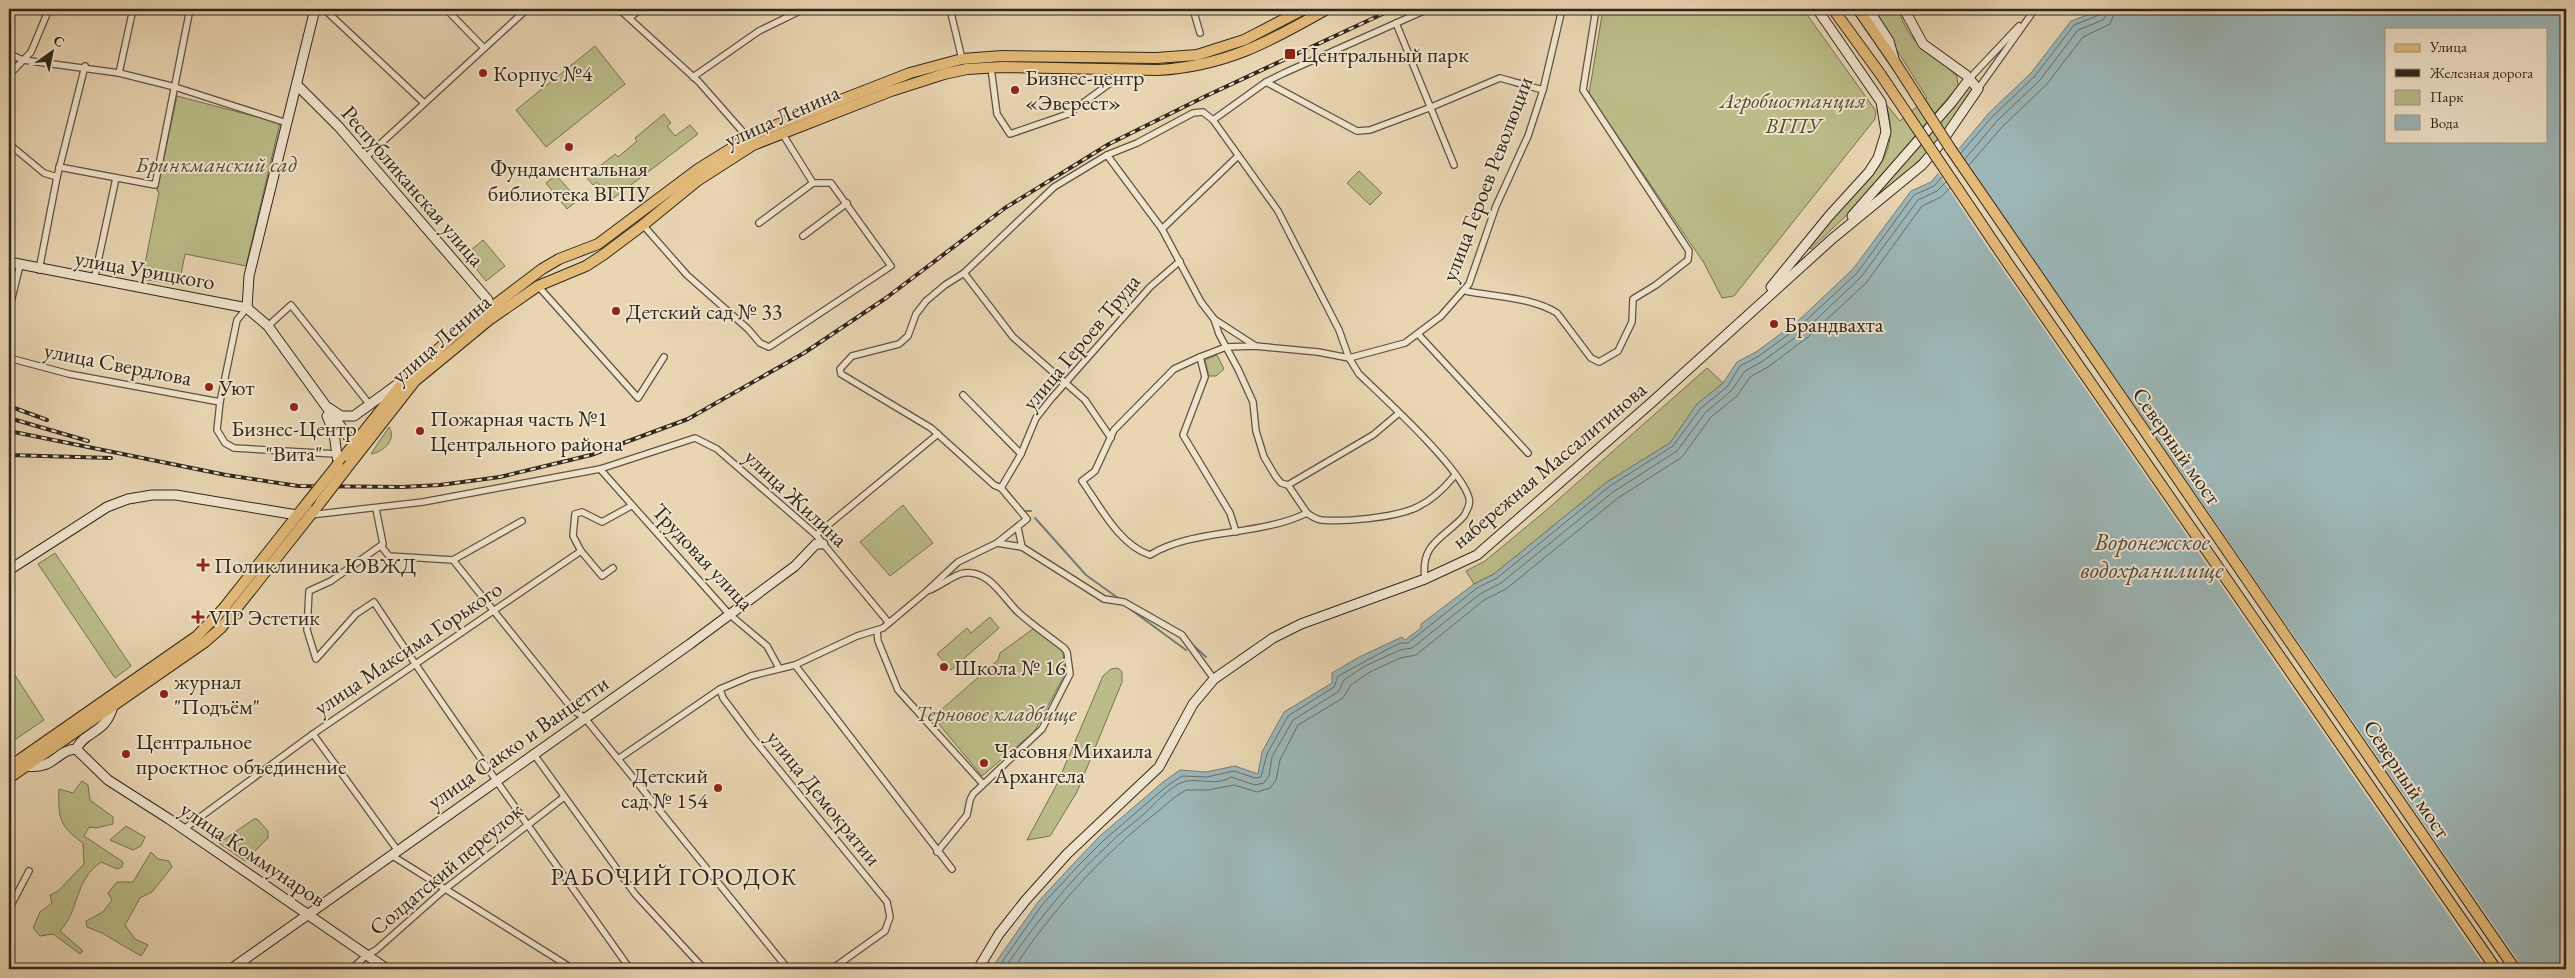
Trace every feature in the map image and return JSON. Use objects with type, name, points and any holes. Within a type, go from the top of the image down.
[{"type":"main road","points":[[246,308],[250,276],[316,9]]},
{"type":"main road","name":"улица Ленина","points":[[10,771],[197,636],[223,609],[298,515],[337,459],[356,448],[415,381],[492,312],[542,269],[559,259],[604,240],[698,169],[751,141],[910,73],[962,59],[1002,56],[1156,58],[1196,55],[1244,40],[1304,9]]},
{"type":"main road","name":"улица Ленина","points":[[354,416],[407,377],[430,355],[492,312],[538,286],[586,266],[643,225],[751,141],[782,133],[891,91],[944,74],[991,68],[1158,70],[1190,67],[1225,60],[1249,50],[1327,9]]},
{"type":"main road","points":[[1750,312],[1829,216],[1869,172],[1878,158],[1886,132],[1881,102],[1817,9]]},
{"type":"main road","name":"Северный мост","points":[[1833,9],[1881,75],[2007,262],[2496,969]]},
{"type":"main road","name":"Северный мост","points":[[1858,9],[2019,251],[2515,969]]},
{"type":"main road","points":[[1868,9],[1889,41],[1896,64]]},
{"type":"main road","points":[[1904,9],[1923,44],[1970,78],[1978,89]]},
{"type":"main road","name":"набережная Массалитинова","points":[[1832,239],[1952,102],[1970,78]]},
{"type":"main road","name":"Республиканская улица","points":[[297,85],[339,128],[488,300],[492,312]]},
{"type":"main road","name":"набережная Массалитинова","points":[[978,969],[999,934],[1037,888],[1080,842],[1159,767],[1194,704],[1214,679],[1268,641],[1301,624],[1460,565],[1496,540],[1832,239],[1922,165],[1942,143],[1978,89]]},
{"type":"main road","name":"улица Урицкого","points":[[9,262],[39,270],[246,308],[268,326],[356,448]]},
{"type":"main road","name":"улица Ленина","points":[[10,771],[26,766],[205,642],[221,628],[350,464],[356,448],[407,377]]},
{"type":"main road","points":[[323,404],[334,433],[337,459]]},
{"type":"main road","name":"улица Урицкого","points":[[323,404],[338,415],[346,418],[354,416]]},
{"type":"main road","points":[[9,570],[107,506],[128,499],[152,495],[176,495],[298,515]]},
{"type":"main road","name":"улица Сакко и Ванцетти","points":[[232,969],[730,614],[795,566],[816,544],[823,544]]},
{"type":"main road","points":[[26,766],[43,767],[68,751],[76,750],[80,744],[106,723],[113,706]]},
{"type":"main road","name":"улица Коммунаров","points":[[76,750],[102,776],[184,829],[387,969]]},
{"type":"street","points":[[9,75],[31,52],[49,9]]},
{"type":"street","points":[[119,73],[133,9]]},
{"type":"street","points":[[59,168],[155,185],[190,9]]},
{"type":"street","points":[[324,9],[424,103]]},
{"type":"street","points":[[446,9],[484,48]]},
{"type":"street","points":[[365,158],[527,9]]},
{"type":"street","points":[[619,9],[693,77],[751,141]]},
{"type":"street","points":[[630,18],[641,9]]},
{"type":"street","points":[[693,77],[759,31],[804,9]]},
{"type":"street","points":[[950,9],[962,59]]},
{"type":"street","points":[[1193,9],[1200,33]]},
{"type":"street","points":[[1213,120],[1266,82],[1428,9]]},
{"type":"street","name":"улица Героев Революции","points":[[1236,532],[1166,545],[1150,555],[1141,552],[1121,534],[1082,481],[1095,471],[1114,430],[1174,369],[1200,357],[1226,347],[1255,346],[1318,352],[1349,358],[1405,343],[1441,316],[1466,291],[1496,206],[1528,136],[1543,90],[1562,9]]},
{"type":"street","points":[[1466,291],[1531,302],[1550,308],[1557,314],[1591,358],[1599,362],[1618,351],[1632,322],[1633,299],[1656,285],[1688,260],[1689,251],[1583,90],[1596,9]]},
{"type":"street","points":[[1970,78],[2034,10]]},
{"type":"street","points":[[1978,89],[2034,10]]},
{"type":"street","points":[[1396,22],[1429,108],[1454,165]]},
{"type":"street","points":[[9,54],[23,60],[85,66],[119,73],[175,87],[287,123]]},
{"type":"street","points":[[39,270],[59,168],[85,66]]},
{"type":"street","points":[[991,68],[997,114],[1010,134],[1068,114],[1113,81]]},
{"type":"street","points":[[1266,82],[1357,131],[1370,130],[1500,78],[1543,90]]},
{"type":"street","points":[[618,759],[720,689],[778,668],[795,665],[889,623],[958,562],[997,543],[1027,519],[1001,488],[994,485],[938,434],[904,410],[841,374],[840,369],[852,356],[899,344],[908,336],[916,314],[926,301],[945,284],[964,273],[1054,186],[1107,155],[1137,143],[1193,114],[1204,112],[1213,120],[1237,157],[1278,211],[1339,330],[1349,358],[1359,374],[1399,413],[1455,476],[1468,495],[1468,508],[1457,524],[1427,550],[1423,566],[1426,579]]},
{"type":"street","points":[[782,133],[813,182]]},
{"type":"street","points":[[9,144],[44,173],[57,177]]},
{"type":"street","points":[[1107,155],[1162,229],[1214,319],[1253,402],[1256,431],[1264,456],[1276,477],[1288,484],[1307,514],[1319,520],[1350,519],[1386,515],[1413,509],[1431,499],[1455,476]]},
{"type":"street","points":[[1162,229],[1237,157]]},
{"type":"street","points":[[94,280],[116,178]]},
{"type":"street","points":[[643,225],[687,275],[748,329],[760,343],[769,347],[891,266],[831,184],[813,182],[759,223]]},
{"type":"street","points":[[803,236],[847,204]]},
{"type":"street","name":"улица Героев Труда","points":[[1001,488],[1021,454],[1036,418],[1150,286],[1180,262]]},
{"type":"street","points":[[9,310],[20,265]]},
{"type":"street","points":[[964,273],[1013,337],[1085,400],[1111,438]]},
{"type":"street","points":[[538,286],[638,398],[664,357]]},
{"type":"street","points":[[268,326],[291,305],[370,404]]},
{"type":"street","points":[[246,308],[237,320],[220,402],[217,430],[225,443],[234,448],[337,459]]},
{"type":"street","points":[[1214,319],[1255,346]]},
{"type":"street","points":[[1418,334],[1528,453]]},
{"type":"street","points":[[1200,357],[1205,377],[1183,435],[1230,513],[1236,532],[1275,526],[1307,514]]},
{"type":"street","name":"улица Свердлова","points":[[9,358],[69,374],[220,402]]},
{"type":"street","points":[[963,395],[1021,454]]},
{"type":"street","points":[[1288,484],[1373,435],[1399,413]]},
{"type":"street","points":[[816,534],[938,434]]},
{"type":"street","name":"улица Жилина","points":[[600,469],[688,439],[695,438],[717,449],[816,534],[889,623]]},
{"type":"street","points":[[310,515],[443,499],[600,469]]},
{"type":"street","name":"Трудовая улица","points":[[600,469],[631,506],[730,614],[767,646],[778,668]]},
{"type":"street","points":[[613,568],[602,576],[581,551],[573,536],[574,514],[582,512],[602,522],[631,506]]},
{"type":"street","points":[[376,508],[383,544],[331,582],[309,591],[308,630],[316,659],[356,614],[374,602],[414,664],[630,969]]},
{"type":"street","points":[[381,546],[389,556],[453,560],[522,521]]},
{"type":"street","points":[[1018,528],[1022,547]]},
{"type":"street","points":[[997,543],[1022,547],[1104,599],[1124,602],[1182,635],[1214,679]]},
{"type":"street","name":"улица Максима Горького","points":[[184,829],[313,734],[581,551]]},
{"type":"street","points":[[453,560],[574,711],[584,717],[788,969]]},
{"type":"street","points":[[927,591],[947,583],[959,574],[975,573],[1002,592],[1017,611],[1067,652],[1070,674],[1042,729],[983,784],[970,800],[967,815],[937,852]]},
{"type":"street","points":[[877,630],[878,641],[898,690],[983,784]]},
{"type":"street","points":[[795,665],[937,852],[952,869]]},
{"type":"street","name":"улица Демократии","points":[[720,689],[723,698],[753,738],[885,898],[890,917],[884,931],[832,969]]},
{"type":"street","points":[[313,734],[395,853],[445,890],[573,969]]},
{"type":"street","points":[[533,753],[635,894],[704,969]]},
{"type":"street","name":"Солдатский переулок","points":[[351,969],[376,950],[445,890],[528,823],[564,797]]},
{"type":"street","points":[[9,909],[29,871]]},
{"type":"green space","name":"Агробиостанция ВГПУ","points":[[1603,9],[1803,9],[1876,111],[1875,119],[1734,296],[1722,298],[1704,263],[1589,94]]},
{"type":"green space","points":[[1871,9],[1898,9],[1903,22],[1915,41],[1957,76],[1958,86],[1852,210],[1811,249],[1809,248],[1832,218],[1873,175],[1881,163],[1887,151],[1890,137],[1890,122],[1886,104],[1900,121],[1927,98]]},
{"type":"green space","points":[[595,46],[625,84],[546,147],[516,110]]},
{"type":"green space","points":[[1969,86],[1972,86],[1968,97],[1952,122],[1930,149],[1905,174],[1865,209],[1863,208]]},
{"type":"green space","name":"Бринкманский сад","points":[[177,96],[280,123],[246,266],[185,254],[179,285],[142,279],[159,192],[157,191]]},
{"type":"green space","points":[[664,114],[671,123],[667,126],[675,136],[690,125],[698,134],[611,200],[597,182],[593,185],[586,177],[615,154],[618,157],[637,141],[635,138]]},
{"type":"green space","points":[[1359,171],[1382,193],[1370,205],[1347,183]]},
{"type":"green space","points":[[556,175],[578,200],[567,209],[546,183]]},
{"type":"green space","points":[[483,240],[505,266],[486,281],[465,255]]},
{"type":"green space","points":[[1217,355],[1224,369],[1216,376],[1209,376],[1205,360]]},
{"type":"green space","points":[[1707,368],[1723,383],[1697,404],[1670,443],[1607,482],[1494,574],[1474,584],[1466,571],[1485,561],[1543,513]]},
{"type":"green space","points":[[389,427],[391,436],[388,444],[380,451],[371,454]]},
{"type":"green space","points":[[903,505],[933,543],[890,576],[860,542]]},
{"type":"green space","points":[[55,553],[131,666],[115,678],[38,564]]},
{"type":"green space","points":[[990,617],[999,628],[951,670],[937,654],[967,628],[971,633]]},
{"type":"green space","name":"Терновое кладбище","points":[[1033,629],[1063,651],[1065,674],[1034,732],[982,776],[933,717],[998,660],[1000,653]]},
{"type":"green space","points":[[9,666],[44,720],[13,741],[9,739]]},
{"type":"green space","points":[[1118,668],[1122,672],[1122,682],[1077,792],[1050,836],[1027,840],[1057,784],[1103,676],[1111,669]]},
{"type":"green space","points":[[82,781],[88,785],[90,800],[113,817],[113,824],[96,828],[89,827],[84,836],[123,862],[122,867],[117,869],[101,862],[92,870],[81,886],[71,914],[60,931],[83,951],[80,954],[53,934],[40,936],[33,928],[40,912],[52,903],[50,895],[58,891],[84,864],[83,843],[65,826],[59,807],[59,789],[73,793]]},
{"type":"green space","points":[[254,819],[257,819],[268,831],[268,838],[245,861],[219,843]]},
{"type":"green space","points":[[126,826],[145,837],[141,846],[133,850],[110,840]]},
{"type":"green space","points":[[151,852],[158,859],[169,861],[172,867],[152,892],[140,898],[125,925],[135,939],[148,945],[141,956],[102,933],[87,927],[86,921],[103,912],[112,900],[108,893],[117,882],[133,882]]},
{"type":"water","name":"Воронежское водохранилище","points":[[2103,9],[2566,9],[2566,969],[991,969],[1038,902],[1100,836],[1163,782],[1180,770],[1206,772],[1235,766],[1258,774],[1262,752],[1284,712],[1332,683],[1332,673],[1359,657],[1402,637],[1405,640],[1421,628],[1421,624],[1474,584],[1494,574],[1607,482],[1670,443],[1697,404],[1723,383],[1737,362],[1756,352],[1797,322],[1853,269],[1911,191],[1931,182],[1989,113],[2031,73],[2071,21]]},
{"type":"pier","points":[[1957,146],[2524,969],[2486,969],[1981,238],[1937,171]]},
{"type":"waterway","points":[[1006,489],[1017,503]]},
{"type":"waterway","points":[[1023,511],[1031,511]]},
{"type":"waterway","points":[[1035,518],[1086,575],[1118,598]]},
{"type":"waterway","points":[[1130,609],[1186,650]]},
{"type":"waterway","points":[[1194,646],[1206,657]]},
{"type":"railway","points":[[9,431],[226,475],[298,486],[402,487],[440,485],[500,477],[591,455],[688,419],[804,353],[886,298],[1005,208],[1109,144],[1206,96],[1393,9]]},
{"type":"railway","points":[[9,406],[47,420]]},
{"type":"railway","points":[[9,418],[88,441]]},
{"type":"railway","points":[[9,455],[111,458]]},
{"type":"place","name":"Центральный парк","points":[[1290,54]]},
{"type":"place","name":"Корпус №4","points":[[483,73]]},
{"type":"place","name":"Бизнес-центр «Эверест»","points":[[1015,90]]},
{"type":"place","name":"Фундаментальная библиотека ВГПУ","points":[[569,147]]},
{"type":"place","name":"Детский сад № 33","points":[[616,311]]},
{"type":"place","name":"Брандвахта","points":[[1774,324]]},
{"type":"place","name":"Уют","points":[[209,387]]},
{"type":"place","name":"Бизнес-Центр \"Вита\"","points":[[294,407]]},
{"type":"place","name":"Пожарная часть №1 Центрального района","points":[[420,431]]},
{"type":"place","name":"Поликлиника ЮВЖД","points":[[203,565]]},
{"type":"place","name":"VIP Эстетик","points":[[198,617]]},
{"type":"place","name":"Школа № 16","points":[[944,667]]},
{"type":"place","name":"журнал \"Подъём\"","points":[[164,694]]},
{"type":"place","name":"Центральное проектное объединение","points":[[126,754]]},
{"type":"place","name":"Часовня Михаила Архангела","points":[[984,763]]},
{"type":"place","name":"Детский сад № 154","points":[[718,788]]},
{"type":"district","name":"РАБОЧИЙ ГОРОДОК","points":[[674,876]]}]
